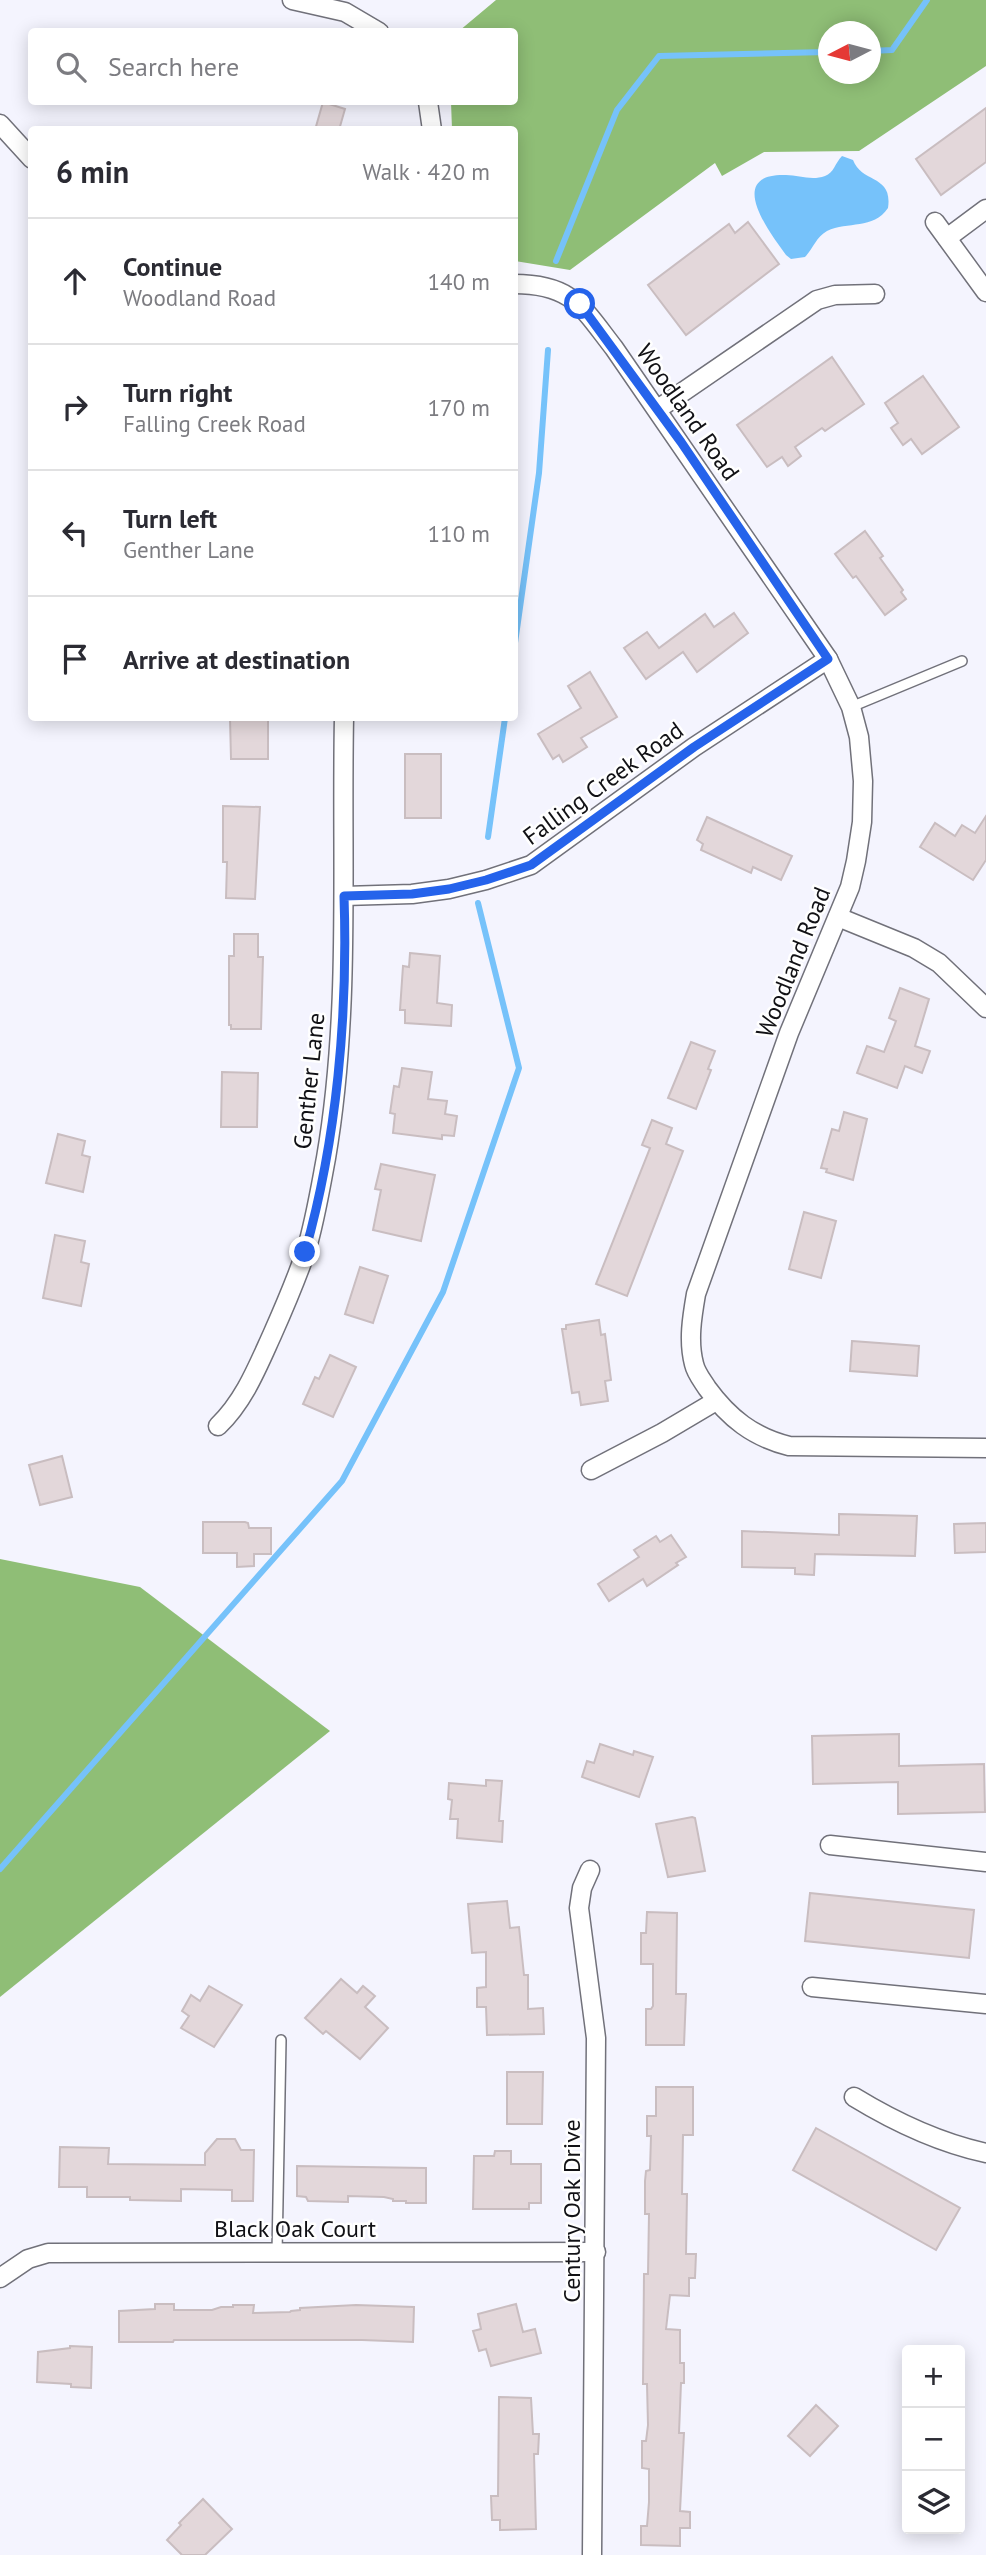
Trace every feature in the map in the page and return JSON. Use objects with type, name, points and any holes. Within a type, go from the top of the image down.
[{"type":"street","points":[[292,0],[345,12],[372,28]]},
{"type":"street","points":[[428,105],[431,126]]},
{"type":"street","points":[[0,124],[28,155]]},
{"type":"street","points":[[947,238],[986,209]]},
{"type":"street","points":[[935,222],[986,292]]},
{"type":"street","name":"Woodland Road","points":[[518,284],[544,286],[563,292],[580,304],[590,317],[658,409],[828,659],[850,707],[859,737],[863,781],[862,822],[853,874],[838,917],[789,1033],[696,1294],[691,1319],[694,1364],[698,1375],[716,1401],[748,1431],[768,1441],[789,1446],[986,1448]]},
{"type":"street","points":[[658,409],[817,300],[835,295],[875,294]]},
{"type":"street","name":"Falling Creek Road","points":[[344,896],[412,894],[449,889],[531,865],[694,747],[828,659]]},
{"type":"street","name":"Genther Lane","points":[[218,1426],[232,1412],[252,1377],[305,1252],[316,1213],[334,1115],[340,1055],[344,896],[344,721]]},
{"type":"street","points":[[838,917],[914,948],[939,963],[986,1008]]},
{"type":"street","points":[[591,1470],[716,1401]]},
{"type":"street","points":[[831,1845],[986,1862]]},
{"type":"street","name":"Century Oak Drive","points":[[590,1870],[582,1888],[579,1908],[596,2038],[592,2555]]},
{"type":"street","points":[[812,1987],[986,2004]]},
{"type":"street","points":[[855,2097],[912,2128],[986,2153]]},
{"type":"street","name":"Black Oak Court","points":[[0,2278],[28,2259],[48,2253],[596,2252]]},
{"type":"lane","points":[[850,707],[962,661]]},
{"type":"lane","points":[[277,2253],[281,2040]]},
{"type":"green space","points":[[496,0],[986,0],[986,66],[859,151],[764,152],[722,176],[715,163],[570,270],[518,261],[518,126],[452,126],[451,105],[518,105],[518,28],[463,28]]},
{"type":"green space","points":[[0,1559],[140,1587],[330,1731],[0,1997]]},
{"type":"water","points":[[842,156],[853,160],[857,168],[881,184],[886,190],[888,208],[882,215],[868,222],[827,231],[820,236],[805,257],[791,259],[779,245],[757,206],[755,194],[758,184],[768,177],[825,176]]},
{"type":"building","points":[[322,105],[345,109],[340,126],[316,126]]},
{"type":"building","points":[[986,108],[986,162],[941,195],[916,159]]},
{"type":"building","points":[[748,222],[779,264],[686,335],[648,285],[729,224],[735,233]]},
{"type":"building","points":[[832,357],[864,404],[825,431],[822,428],[795,447],[801,456],[788,466],[782,457],[767,467],[737,425]]},
{"type":"building","points":[[923,376],[959,427],[922,454],[911,439],[903,445],[891,428],[898,423],[885,403]]},
{"type":"building","points":[[865,531],[883,556],[880,558],[903,590],[901,592],[906,599],[885,615],[856,576],[853,578],[835,554]]},
{"type":"building","points":[[734,613],[748,633],[697,672],[683,652],[646,679],[624,648],[647,632],[659,648],[705,614],[714,627]]},
{"type":"building","points":[[590,672],[617,717],[581,738],[587,747],[563,762],[559,755],[553,759],[538,734],[581,708],[568,686]]},
{"type":"building","points":[[230,721],[268,721],[268,759],[231,759]]},
{"type":"building","points":[[405,754],[441,754],[441,818],[405,818]]},
{"type":"building","points":[[223,806],[260,807],[255,899],[226,898],[227,862],[223,862]]},
{"type":"building","points":[[986,816],[986,860],[973,880],[920,847],[935,823],[955,836],[962,825],[975,833]]},
{"type":"building","points":[[707,817],[792,856],[781,880],[753,867],[751,873],[701,850],[703,844],[697,840]]},
{"type":"building","points":[[234,934],[258,934],[258,957],[263,957],[261,1029],[231,1029],[229,1025],[229,956],[234,956]]},
{"type":"building","points":[[410,953],[440,956],[437,1003],[452,1005],[451,1026],[405,1023],[405,1010],[400,1010],[403,966],[409,967]]},
{"type":"building","points":[[900,988],[929,999],[915,1046],[930,1051],[922,1073],[905,1066],[897,1088],[857,1073],[867,1046],[884,1052],[896,1021],[889,1018]]},
{"type":"building","points":[[691,1042],[715,1051],[708,1069],[711,1070],[696,1109],[668,1098]]},
{"type":"building","points":[[402,1068],[432,1072],[428,1099],[447,1101],[445,1114],[457,1116],[454,1136],[442,1135],[442,1139],[393,1133],[395,1114],[390,1113],[394,1086],[399,1087]]},
{"type":"building","points":[[222,1072],[258,1073],[257,1127],[221,1127]]},
{"type":"building","points":[[844,1112],[867,1119],[853,1180],[821,1168],[832,1129],[839,1131]]},
{"type":"building","points":[[652,1120],[672,1128],[666,1144],[683,1151],[627,1296],[596,1284],[650,1148],[642,1145]]},
{"type":"building","points":[[58,1134],[85,1141],[82,1155],[90,1157],[83,1192],[46,1183]]},
{"type":"building","points":[[381,1164],[435,1175],[421,1241],[373,1230],[381,1190],[375,1189]]},
{"type":"building","points":[[804,1212],[836,1221],[821,1278],[789,1269]]},
{"type":"building","points":[[55,1235],[85,1241],[81,1262],[89,1264],[81,1306],[43,1298]]},
{"type":"building","points":[[360,1267],[388,1276],[373,1323],[345,1314]]},
{"type":"building","points":[[599,1320],[601,1335],[605,1334],[611,1380],[605,1381],[608,1401],[581,1405],[579,1392],[572,1393],[562,1329],[566,1329],[566,1325]]},
{"type":"building","points":[[852,1341],[919,1346],[917,1376],[850,1371]]},
{"type":"building","points":[[330,1355],[356,1367],[333,1417],[303,1404],[315,1377],[319,1379]]},
{"type":"building","points":[[62,1456],[72,1497],[40,1505],[29,1465]]},
{"type":"building","points":[[839,1514],[917,1516],[915,1556],[815,1554],[814,1575],[795,1574],[795,1568],[742,1567],[742,1531],[839,1535]]},
{"type":"building","points":[[203,1522],[245,1522],[249,1528],[271,1528],[271,1554],[254,1554],[254,1566],[237,1567],[237,1553],[203,1553]]},
{"type":"building","points":[[986,1523],[986,1552],[955,1553],[954,1524]]},
{"type":"building","points":[[671,1535],[686,1557],[647,1586],[643,1579],[609,1601],[598,1584],[639,1557],[634,1550],[656,1536],[660,1542]]},
{"type":"building","points":[[899,1734],[899,1766],[984,1764],[985,1812],[898,1814],[898,1782],[813,1784],[812,1736]]},
{"type":"building","points":[[600,1744],[633,1755],[634,1751],[653,1757],[639,1797],[582,1777],[587,1761],[594,1763]]},
{"type":"building","points":[[486,1780],[502,1781],[499,1821],[503,1821],[502,1842],[457,1838],[458,1819],[450,1819],[452,1800],[448,1799],[449,1783],[486,1786]]},
{"type":"building","points":[[695,1818],[705,1871],[668,1877],[656,1824]]},
{"type":"building","points":[[810,1893],[974,1910],[969,1958],[805,1941]]},
{"type":"building","points":[[507,1901],[510,1928],[519,1927],[524,1975],[528,1975],[528,2009],[543,2008],[544,2034],[487,2035],[486,2007],[477,2007],[477,1988],[486,1987],[486,1952],[472,1953],[468,1904]]},
{"type":"building","points":[[647,1912],[677,1913],[676,1994],[686,1994],[684,2045],[646,2045],[646,2009],[653,2006],[653,1964],[641,1964],[641,1933],[646,1933]]},
{"type":"building","points":[[341,1979],[357,1993],[363,1986],[375,1996],[365,2007],[388,2028],[360,2059],[326,2031],[323,2034],[305,2018]]},
{"type":"building","points":[[209,1986],[242,2005],[214,2047],[181,2028],[189,2016],[182,2011],[191,1995],[200,2001]]},
{"type":"building","points":[[507,2072],[543,2072],[542,2124],[507,2124]]},
{"type":"building","points":[[656,2087],[693,2087],[693,2135],[683,2135],[682,2194],[687,2194],[686,2254],[696,2254],[695,2278],[689,2278],[689,2296],[670,2295],[666,2329],[680,2330],[680,2363],[684,2363],[679,2433],[684,2433],[680,2511],[690,2512],[690,2528],[680,2528],[680,2546],[641,2545],[641,2526],[647,2526],[649,2502],[649,2469],[642,2468],[642,2441],[646,2441],[648,2425],[647,2384],[643,2384],[644,2274],[648,2274],[649,2214],[645,2214],[645,2181],[646,2171],[650,2170],[651,2136],[647,2136],[647,2116],[656,2116]]},
{"type":"building","points":[[816,2128],[960,2208],[936,2250],[793,2170]]},
{"type":"building","points":[[217,2139],[235,2139],[241,2150],[254,2150],[253,2201],[232,2201],[232,2190],[181,2189],[181,2201],[87,2197],[87,2187],[59,2187],[60,2147],[109,2148],[108,2164],[205,2165],[205,2153]]},
{"type":"building","points":[[495,2151],[511,2151],[511,2164],[541,2164],[541,2203],[529,2203],[529,2209],[473,2209],[474,2156],[494,2156]]},
{"type":"building","points":[[297,2166],[426,2168],[426,2203],[406,2203],[384,2197],[348,2196],[348,2202],[308,2201],[306,2197],[297,2196]]},
{"type":"building","points":[[155,2304],[174,2304],[174,2310],[212,2310],[233,2305],[254,2305],[253,2313],[356,2305],[414,2307],[413,2342],[119,2342],[119,2311],[155,2309]]},
{"type":"building","points":[[516,2304],[523,2332],[535,2329],[541,2353],[491,2366],[486,2349],[479,2351],[473,2331],[481,2329],[478,2314]]},
{"type":"building","points":[[70,2346],[92,2347],[91,2388],[37,2382],[38,2352]]},
{"type":"building","points":[[499,2397],[531,2398],[533,2434],[539,2434],[538,2454],[534,2454],[536,2529],[500,2530],[500,2520],[492,2520],[491,2496],[498,2496]]},
{"type":"building","points":[[816,2405],[838,2426],[810,2456],[788,2436]]},
{"type":"building","points":[[203,2499],[232,2529],[205,2555],[182,2555],[167,2540],[181,2525],[179,2523]]},
{"type":"waterway","points":[[881,50],[892,50],[927,0]]},
{"type":"waterway","points":[[556,261],[617,110],[659,56],[818,52]]},
{"type":"waterway","points":[[518,622],[539,473],[548,350]]},
{"type":"waterway","points":[[488,837],[505,721]]},
{"type":"waterway","points":[[0,1869],[342,1481],[443,1292],[519,1068],[478,903]]},
{"type":"route","points":[[305,1252],[316,1213],[334,1115],[340,1055],[344,896],[412,894],[449,889],[531,865],[694,747],[828,659],[681,442],[580,304]]}]
